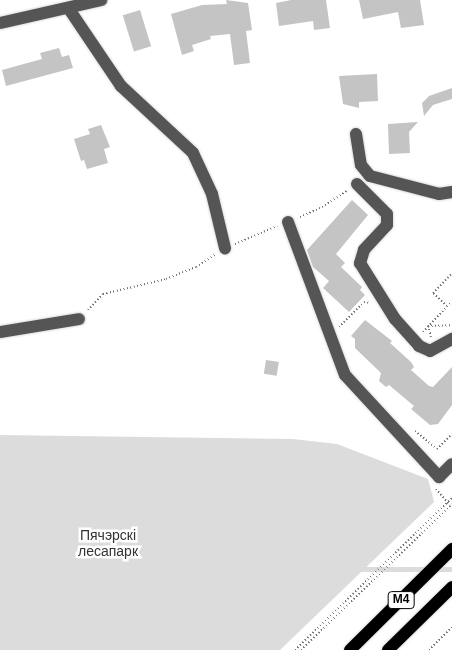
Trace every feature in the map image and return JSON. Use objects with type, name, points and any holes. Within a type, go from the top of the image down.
[{"type":"main road","name":"М4","points":[[350,650],[452,549]]},
{"type":"main road","name":"М4","points":[[388,650],[452,586]]},
{"type":"street","points":[[0,23],[69,9],[101,0]]},
{"type":"street","points":[[69,9],[121,86],[193,153],[212,194],[225,248]]},
{"type":"street","points":[[356,134],[361,165],[370,176],[439,194],[452,192]]},
{"type":"street","points":[[357,184],[387,214],[387,225],[364,250],[360,263],[395,319],[414,341],[430,351],[452,339]]},
{"type":"street","points":[[288,222],[345,375],[439,477],[452,464]]},
{"type":"street","points":[[0,332],[79,319]]},
{"type":"path","points":[[79,319],[103,294],[166,279],[196,267],[225,248],[322,208],[357,184]]},
{"type":"path","points":[[447,306],[433,293],[452,272]]},
{"type":"path","points":[[414,341],[452,301]]},
{"type":"path","points":[[336,331],[364,302],[372,303]]},
{"type":"path","points":[[428,326],[452,325]]},
{"type":"path","points":[[412,428],[437,449],[452,434]]},
{"type":"path","points":[[301,650],[451,505],[436,489],[439,477]]},
{"type":"path","points":[[295,650],[452,498]]},
{"type":"path","points":[[428,650],[452,627]]},
{"type":"green space","name":"Пячэрскі лесапарк","points":[[0,435],[293,439],[337,444],[428,479],[434,502],[280,650],[0,650]]},
{"type":"green space","points":[[334,567],[452,567],[452,572],[334,572]]},
{"type":"building","points":[[226,0],[248,3],[252,30],[246,31],[250,63],[234,65],[230,34],[210,36],[211,39],[192,45],[194,51],[182,55],[171,14],[202,5],[227,4]]},
{"type":"building","points":[[291,0],[326,0],[330,28],[314,30],[313,21],[279,26],[276,3]]},
{"type":"building","points":[[359,0],[420,0],[424,25],[401,28],[398,12],[363,19]]},
{"type":"building","points":[[140,10],[151,46],[134,52],[123,15]]},
{"type":"building","points":[[59,48],[62,57],[69,55],[73,68],[6,86],[2,70],[42,59],[40,53]]},
{"type":"building","points":[[377,74],[378,101],[359,102],[359,108],[343,104],[339,76]]},
{"type":"building","points":[[452,88],[452,99],[433,105],[424,116],[422,103],[429,96]]},
{"type":"building","points":[[418,122],[409,132],[410,153],[389,154],[388,124]]},
{"type":"building","points":[[101,125],[110,147],[104,149],[108,163],[87,169],[84,160],[81,161],[74,139],[90,134],[88,129]]},
{"type":"building","points":[[352,200],[368,215],[336,254],[345,263],[341,267],[362,287],[360,290],[365,295],[349,312],[323,288],[329,281],[313,267],[307,250]]},
{"type":"building","points":[[365,320],[392,341],[390,343],[411,362],[414,367],[411,370],[429,386],[433,387],[452,367],[452,405],[438,424],[430,425],[411,409],[414,406],[389,385],[386,387],[379,381],[381,373],[355,348],[355,339],[351,336]]},
{"type":"building","points":[[266,360],[279,362],[277,376],[264,374]]}]
